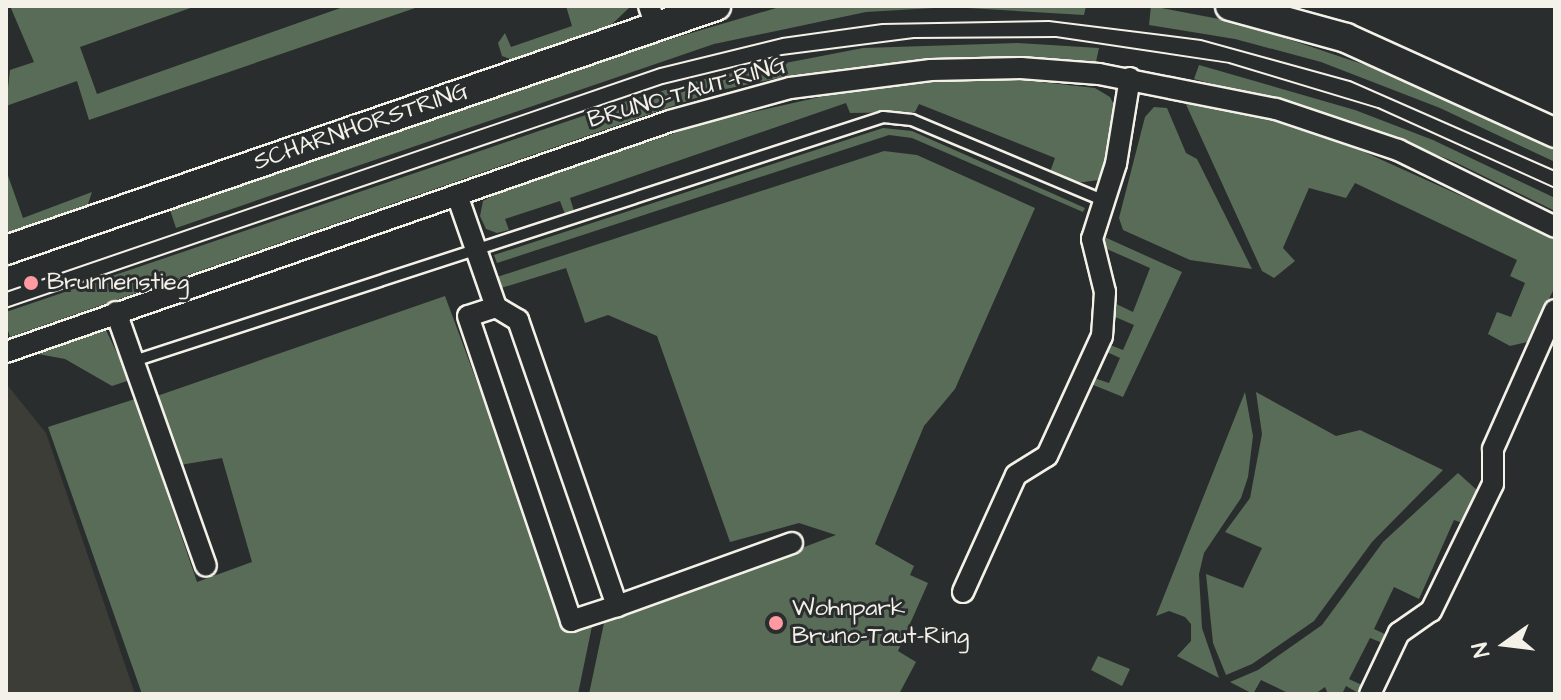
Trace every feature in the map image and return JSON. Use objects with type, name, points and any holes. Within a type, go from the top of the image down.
[{"type":"street","name":"SCHARNHORSTRING","points":[[6,250],[652,16],[716,6]]},
{"type":"street","points":[[1230,6],[1346,38],[1555,133]]},
{"type":"street","name":"BRUNO-TAUT-RING","points":[[6,352],[670,121],[790,88],[973,67],[1130,78],[1345,129],[1555,227]]},
{"type":"street","points":[[963,592],[1016,475],[1047,456],[1102,336],[1105,295],[1092,242],[1105,201],[1130,78]]},
{"type":"street","points":[[457,195],[496,307],[518,320],[617,606]]},
{"type":"street","points":[[496,307],[468,316],[571,621],[792,543]]},
{"type":"street","points":[[1370,694],[1399,633],[1431,611],[1493,484],[1493,449],[1555,310]]},
{"type":"street","points":[[116,312],[206,566]]},
{"type":"lane","points":[[134,361],[883,117],[912,120],[1105,201]]},
{"type":"shaded area","points":[[8,386],[46,433],[135,694],[6,694]]},
{"type":"green space","points":[[10,6],[196,6],[80,47],[97,94],[346,6],[421,6],[89,120],[77,81],[6,106],[10,70],[34,62]]},
{"type":"green space","points":[[566,6],[631,6],[609,27],[513,60],[502,56],[498,43],[505,33],[511,47],[572,26]]},
{"type":"green space","points":[[783,6],[1086,6],[1084,15],[951,7],[866,12],[714,44],[176,228],[170,210],[600,60]]},
{"type":"green space","points":[[1151,6],[1240,23],[1389,73],[1555,147],[1555,162],[1440,108],[1321,62],[1235,39],[1149,25]]},
{"type":"green space","points":[[1018,43],[1099,48],[1096,62],[925,60],[793,75],[716,91],[10,337],[6,324],[6,312],[633,99],[712,77],[863,48]]},
{"type":"green space","points":[[1199,65],[1355,110],[1433,140],[1555,198],[1555,211],[1455,162],[1349,120],[1194,79]]},
{"type":"green space","points":[[1013,79],[1095,88],[1110,97],[1116,109],[1108,163],[1099,180],[1076,183],[1050,172],[1055,158],[919,104],[915,112],[850,113],[846,103],[570,198],[574,211],[565,214],[560,201],[505,219],[509,230],[497,233],[486,229],[480,216],[483,201],[497,193],[704,123],[851,90],[929,80]]},
{"type":"green space","points":[[1184,100],[1300,123],[1555,238],[1555,287],[1527,342],[1510,346],[1488,334],[1497,312],[1511,317],[1525,283],[1510,276],[1517,260],[1355,183],[1346,198],[1309,188],[1283,248],[1295,261],[1274,278],[1262,271]]},
{"type":"green space","points":[[1154,107],[1167,108],[1186,153],[1197,159],[1252,269],[1190,260],[1123,230],[1119,218],[1145,117]]},
{"type":"green space","points":[[883,128],[912,131],[1085,208],[1083,212],[912,138],[889,135],[497,263],[494,255]]},
{"type":"green space","points":[[884,151],[917,155],[1035,208],[955,389],[924,426],[875,544],[914,566],[910,575],[928,583],[898,651],[916,662],[899,694],[589,694],[604,623],[836,535],[799,523],[730,542],[657,336],[608,315],[585,323],[566,268],[498,289],[494,278]]},
{"type":"green space","points":[[6,170],[23,218],[92,192],[87,207],[6,236]]},
{"type":"green space","points":[[1100,235],[1182,272],[1123,397],[1091,384],[1094,378],[1109,383],[1120,358],[1107,352],[1110,345],[1123,350],[1134,325],[1113,316],[1112,302],[1133,312],[1150,268],[1100,246]]},
{"type":"green space","points":[[445,296],[570,633],[592,626],[578,694],[142,694],[48,427],[135,399],[197,582],[252,562],[222,458],[180,465],[157,396]]},
{"type":"green space","points":[[105,328],[130,380],[112,386],[65,359],[38,354]]},
{"type":"green space","points":[[1245,392],[1253,436],[1248,477],[1241,498],[1204,553],[1199,574],[1202,628],[1219,678],[1177,656],[1191,641],[1191,624],[1185,617],[1169,611],[1156,616]]},
{"type":"green space","points":[[1256,392],[1336,436],[1360,430],[1443,470],[1372,542],[1314,621],[1252,664],[1226,675],[1213,643],[1206,574],[1243,588],[1262,548],[1225,532],[1250,498],[1262,434]]},
{"type":"green space","points":[[1458,473],[1478,491],[1465,524],[1454,520],[1419,599],[1394,587],[1374,629],[1389,636],[1385,644],[1370,638],[1349,679],[1364,686],[1360,694],[1346,686],[1342,694],[1328,694],[1325,687],[1315,694],[1290,694],[1261,680],[1253,694],[1230,682],[1258,670],[1322,625],[1383,542]]},
{"type":"green space","points":[[1098,656],[1130,669],[1122,686],[1091,670]]},
{"type":"tram line","points":[[6,292],[660,68],[782,38],[882,24],[1049,21],[1201,40],[1350,81],[1555,171]]},
{"type":"tram line","points":[[6,308],[663,84],[782,55],[914,38],[1056,37],[1229,63],[1378,108],[1555,188]]},
{"type":"place","name":"Brunnenstieg","points":[[31,283]]},
{"type":"place","name":"Wohnpark Bruno-Taut-Ring","points":[[776,623]]}]
